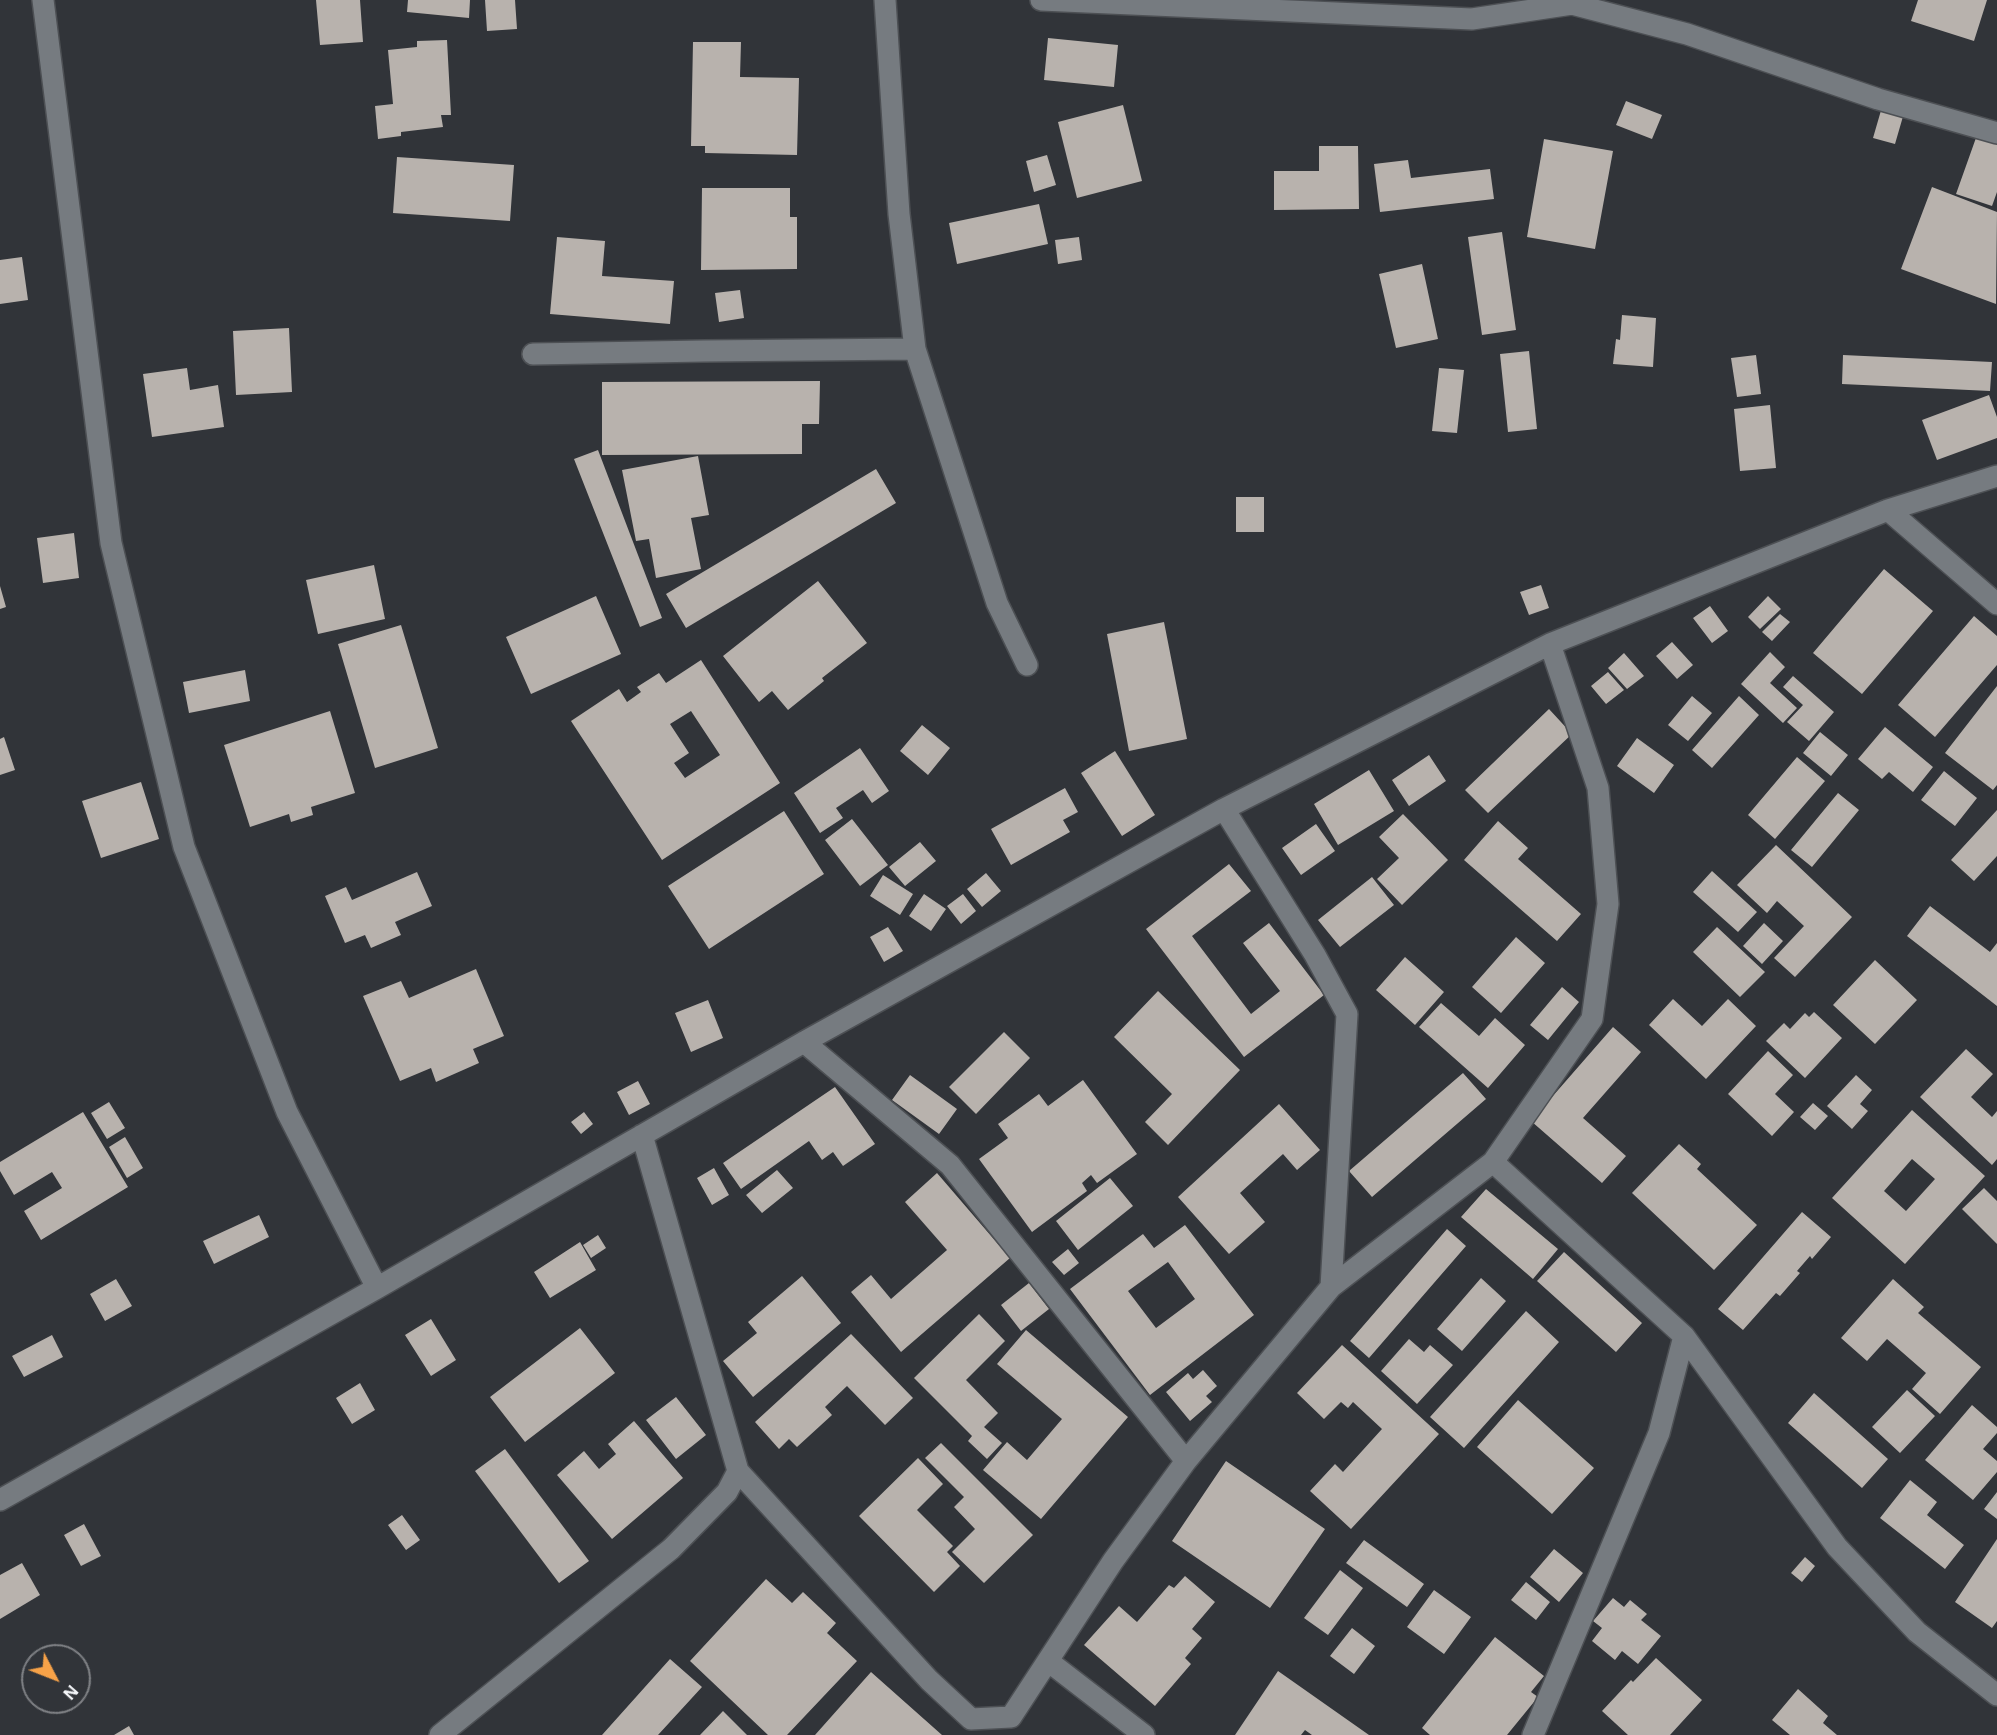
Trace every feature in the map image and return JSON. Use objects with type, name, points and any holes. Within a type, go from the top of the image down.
[{"type":"street","points":[[43,0],[111,543],[184,847],[287,1112],[377,1288]]},
{"type":"street","points":[[886,0],[899,214],[915,349],[997,603],[1027,665]]},
{"type":"street","points":[[1041,0],[1472,19],[1572,4],[1686,34],[1878,99],[1997,133]]},
{"type":"street","points":[[533,354],[915,349]]},
{"type":"street","points":[[0,1500],[377,1288],[804,1042],[1224,809],[1550,644],[1888,510],[1997,476]]},
{"type":"street","points":[[1888,510],[1997,604]]},
{"type":"street","points":[[642,1135],[737,1471],[929,1680],[971,1719],[1011,1717],[1113,1561],[1186,1461],[1331,1287],[1493,1163],[1592,1019],[1608,904],[1598,788],[1550,644]]},
{"type":"street","points":[[1224,809],[1315,955],[1347,1014],[1331,1287]]},
{"type":"street","points":[[804,1042],[950,1165],[1186,1461]]},
{"type":"street","points":[[1493,1163],[1684,1336],[1837,1547],[1917,1632],[1997,1695]]},
{"type":"street","points":[[1533,1735],[1659,1433],[1684,1336]]},
{"type":"street","points":[[452,1732],[671,1549],[727,1492],[737,1471]]},
{"type":"street","points":[[1048,1661],[1144,1735]]},
{"type":"building","points":[[316,0],[360,0],[363,42],[320,45]]},
{"type":"building","points":[[408,0],[470,0],[469,18],[407,12]]},
{"type":"building","points":[[485,0],[515,0],[517,29],[487,31]]},
{"type":"building","points":[[1918,0],[1987,0],[1974,41],[1911,21]]},
{"type":"building","points":[[1048,38],[1118,45],[1114,87],[1044,80]]},
{"type":"building","points":[[447,40],[451,115],[441,115],[443,127],[401,132],[401,136],[378,139],[375,106],[393,104],[388,50],[417,47],[417,41]]},
{"type":"building","points":[[693,42],[741,42],[740,77],[799,78],[797,155],[705,153],[705,146],[691,146]]},
{"type":"building","points":[[1626,101],[1662,115],[1652,139],[1616,125]]},
{"type":"building","points":[[1123,105],[1142,181],[1077,198],[1058,122]]},
{"type":"building","points":[[1882,107],[1904,113],[1895,144],[1873,138]]},
{"type":"building","points":[[1977,135],[1997,141],[1997,192],[1992,206],[1956,194]]},
{"type":"building","points":[[1544,139],[1613,151],[1595,249],[1527,237]]},
{"type":"building","points":[[1319,146],[1358,146],[1359,209],[1274,210],[1274,171],[1319,171]]},
{"type":"building","points":[[1047,155],[1056,185],[1034,192],[1026,161]]},
{"type":"building","points":[[397,157],[514,165],[510,221],[393,213]]},
{"type":"building","points":[[1408,160],[1411,178],[1490,169],[1494,199],[1380,212],[1374,164]]},
{"type":"building","points":[[1932,187],[1997,212],[1996,304],[1901,269]]},
{"type":"building","points":[[702,188],[790,188],[790,217],[797,217],[797,269],[701,270]]},
{"type":"building","points":[[1039,204],[1048,244],[957,264],[949,223]]},
{"type":"building","points":[[1502,232],[1516,330],[1482,335],[1468,237]]},
{"type":"building","points":[[557,237],[605,241],[602,276],[674,281],[670,324],[550,314]]},
{"type":"building","points":[[1079,237],[1082,260],[1058,264],[1055,240]]},
{"type":"building","points":[[22,257],[28,300],[0,304],[0,260]]},
{"type":"building","points":[[1422,264],[1438,339],[1396,348],[1379,274]]},
{"type":"building","points":[[740,290],[744,318],[719,322],[715,293]]},
{"type":"building","points":[[1622,315],[1656,318],[1653,367],[1613,364],[1616,339],[1620,340]]},
{"type":"building","points":[[289,328],[292,392],[236,395],[233,331]]},
{"type":"building","points":[[1529,351],[1537,429],[1508,432],[1500,354]]},
{"type":"building","points":[[1756,355],[1761,394],[1737,397],[1731,358]]},
{"type":"building","points":[[1843,355],[1992,362],[1990,391],[1842,384]]},
{"type":"building","points":[[187,368],[190,390],[218,385],[224,427],[152,437],[143,374]]},
{"type":"building","points":[[1439,368],[1464,370],[1457,433],[1432,431]]},
{"type":"building","points":[[820,381],[819,424],[802,424],[802,454],[602,455],[602,382]]},
{"type":"building","points":[[1989,395],[1997,417],[1997,438],[1937,460],[1922,420]]},
{"type":"building","points":[[1770,405],[1776,468],[1740,471],[1734,409]]},
{"type":"building","points":[[598,450],[662,618],[640,627],[574,459]]},
{"type":"building","points":[[698,456],[709,515],[691,518],[701,569],[656,578],[649,539],[636,541],[622,470]]},
{"type":"building","points":[[876,469],[896,503],[686,628],[666,594]]},
{"type":"building","points":[[1236,497],[1264,497],[1264,532],[1236,532]]},
{"type":"building","points":[[74,533],[79,578],[43,583],[37,538]]},
{"type":"building","points":[[374,565],[385,619],[318,634],[306,580]]},
{"type":"building","points":[[1884,569],[1933,611],[1862,694],[1813,653]]},
{"type":"building","points":[[818,581],[867,643],[822,678],[824,681],[788,710],[772,691],[759,702],[723,656]]},
{"type":"building","points":[[1541,585],[1549,608],[1529,615],[1520,592]]},
{"type":"building","points":[[0,586],[6,607],[0,609]]},
{"type":"building","points":[[596,596],[621,654],[531,694],[506,637]]},
{"type":"building","points":[[1768,596],[1781,609],[1760,629],[1748,617]]},
{"type":"building","points":[[1710,606],[1728,631],[1712,643],[1693,618]]},
{"type":"building","points":[[1780,614],[1790,622],[1772,641],[1762,632]]},
{"type":"building","points":[[1974,616],[1997,636],[1997,665],[1935,737],[1898,705]]},
{"type":"building","points":[[1164,622],[1187,739],[1129,751],[1107,634]]},
{"type":"building","points":[[401,625],[438,748],[375,768],[338,644]]},
{"type":"building","points":[[1672,642],[1693,665],[1677,679],[1656,656]]},
{"type":"building","points":[[1770,652],[1785,667],[1770,683],[1797,708],[1783,723],[1741,684]]},
{"type":"building","points":[[1624,653],[1644,676],[1627,689],[1608,668]]},
{"type":"building","points":[[701,660],[780,783],[662,860],[571,721],[619,689],[627,702],[641,692],[637,687],[659,673],[666,683]],"holes":[[[691,711],[720,755],[685,778],[674,763],[689,753],[670,724]]]},
{"type":"building","points":[[245,670],[250,701],[189,713],[183,682]]},
{"type":"building","points":[[1608,672],[1624,690],[1606,704],[1591,686]]},
{"type":"building","points":[[1793,676],[1834,712],[1809,741],[1787,722],[1803,705],[1783,687]]},
{"type":"building","points":[[1997,686],[1997,785],[1993,790],[1945,753]]},
{"type":"building","points":[[1692,696],[1712,713],[1688,741],[1668,725]]},
{"type":"building","points":[[1739,696],[1759,715],[1712,768],[1692,750]]},
{"type":"building","points":[[1549,709],[1572,734],[1488,813],[1465,790]]},
{"type":"building","points":[[330,711],[355,793],[311,807],[313,815],[291,822],[289,814],[250,827],[224,745]]},
{"type":"building","points":[[922,725],[950,748],[928,775],[900,751]]},
{"type":"building","points":[[1885,727],[1933,767],[1913,792],[1889,772],[1882,779],[1858,759]]},
{"type":"building","points":[[1820,732],[1848,755],[1831,776],[1803,753]]},
{"type":"building","points":[[4,737],[15,770],[0,775],[0,739]]},
{"type":"building","points":[[1637,738],[1674,765],[1654,793],[1617,766]]},
{"type":"building","points":[[860,748],[889,791],[872,803],[863,790],[836,808],[843,818],[820,833],[794,793]]},
{"type":"building","points":[[1115,751],[1155,815],[1122,836],[1081,773]]},
{"type":"building","points":[[1429,755],[1446,781],[1409,806],[1392,780]]},
{"type":"building","points":[[1797,757],[1825,781],[1775,839],[1748,815]]},
{"type":"building","points":[[1369,770],[1394,811],[1338,845],[1314,804]]},
{"type":"building","points":[[1944,771],[1977,798],[1955,826],[1921,800]]},
{"type":"building","points":[[141,782],[159,839],[101,858],[82,801]]},
{"type":"building","points":[[1065,788],[1078,812],[1063,820],[1070,832],[1011,865],[991,829]]},
{"type":"building","points":[[1838,793],[1859,810],[1812,867],[1791,850]]},
{"type":"building","points":[[1997,810],[1997,856],[1974,881],[1951,860]]},
{"type":"building","points":[[784,811],[824,874],[709,949],[668,886]]},
{"type":"building","points":[[1403,814],[1448,860],[1402,905],[1377,879],[1399,858],[1379,837]]},
{"type":"building","points":[[852,819],[888,865],[860,886],[825,840]]},
{"type":"building","points":[[1498,821],[1528,848],[1518,859],[1581,914],[1557,941],[1464,860]]},
{"type":"building","points":[[1316,824],[1335,851],[1301,875],[1282,848]]},
{"type":"building","points":[[920,842],[936,861],[905,886],[889,867]]},
{"type":"building","points":[[1776,845],[1852,917],[1795,977],[1774,958],[1804,926],[1777,901],[1767,913],[1737,885]]},
{"type":"building","points":[[1229,864],[1251,891],[1192,936],[1251,1014],[1280,991],[1243,943],[1269,923],[1324,995],[1244,1057],[1146,929]]},
{"type":"building","points":[[1712,871],[1757,912],[1738,932],[1693,892]]},
{"type":"building","points":[[417,872],[432,906],[395,922],[401,935],[371,948],[365,935],[345,943],[325,896],[346,887],[352,900]]},
{"type":"building","points":[[986,873],[1001,891],[982,907],[967,889]]},
{"type":"building","points":[[883,875],[913,894],[900,915],[870,896]]},
{"type":"building","points":[[1372,877],[1394,905],[1340,947],[1318,920]]},
{"type":"building","points":[[924,894],[946,909],[931,931],[909,916]]},
{"type":"building","points":[[963,894],[976,911],[961,924],[947,906]]},
{"type":"building","points":[[1930,906],[1990,952],[1997,943],[1997,1006],[1907,936]]},
{"type":"building","points":[[1764,923],[1783,941],[1762,964],[1743,946]]},
{"type":"building","points":[[888,927],[903,951],[884,962],[870,937]]},
{"type":"building","points":[[1717,927],[1765,972],[1740,997],[1693,952]]},
{"type":"building","points":[[1516,937],[1545,963],[1501,1013],[1472,987]]},
{"type":"building","points":[[1405,957],[1444,992],[1415,1025],[1376,990]]},
{"type":"building","points":[[1875,960],[1917,1000],[1875,1044],[1833,1005]]},
{"type":"building","points":[[476,969],[504,1036],[473,1049],[479,1063],[436,1082],[431,1068],[400,1081],[363,996],[401,981],[409,998]]},
{"type":"building","points":[[1562,987],[1579,1002],[1548,1040],[1530,1025]]},
{"type":"building","points":[[1158,991],[1240,1070],[1168,1145],[1145,1122],[1172,1094],[1114,1037]]},
{"type":"building","points":[[1673,999],[1702,1026],[1728,999],[1756,1026],[1706,1079],[1649,1025]]},
{"type":"building","points":[[708,1000],[723,1038],[691,1052],[675,1013]]},
{"type":"building","points":[[1441,1003],[1479,1036],[1495,1018],[1525,1045],[1488,1088],[1419,1027]]},
{"type":"building","points":[[1814,1012],[1842,1038],[1805,1078],[1766,1041],[1784,1023],[1790,1029],[1805,1013],[1809,1017]]},
{"type":"building","points":[[1613,1027],[1641,1052],[1583,1118],[1626,1156],[1602,1183],[1531,1121]]},
{"type":"building","points":[[1004,1032],[1030,1058],[976,1114],[949,1087]]},
{"type":"building","points":[[1966,1049],[1993,1074],[1971,1097],[1992,1117],[1997,1111],[1997,1159],[1992,1165],[1920,1097]]},
{"type":"building","points":[[1768,1051],[1793,1075],[1775,1094],[1794,1112],[1772,1136],[1728,1094]]},
{"type":"building","points":[[1463,1073],[1486,1099],[1372,1197],[1349,1171]]},
{"type":"building","points":[[910,1075],[957,1109],[939,1134],[892,1100]]},
{"type":"building","points":[[1856,1075],[1872,1090],[1860,1104],[1868,1111],[1852,1129],[1827,1106]]},
{"type":"building","points":[[1083,1080],[1137,1154],[1097,1183],[1091,1175],[1082,1183],[1087,1191],[1032,1232],[979,1159],[1008,1138],[998,1124],[1039,1094],[1048,1106]]},
{"type":"building","points":[[638,1081],[650,1104],[629,1115],[617,1092]]},
{"type":"building","points":[[835,1087],[875,1144],[843,1166],[833,1152],[822,1160],[809,1141],[741,1189],[723,1163]]},
{"type":"building","points":[[109,1102],[125,1128],[107,1139],[91,1113]]},
{"type":"building","points":[[1813,1103],[1828,1116],[1815,1130],[1800,1117]]},
{"type":"building","points":[[1279,1104],[1320,1150],[1297,1170],[1283,1154],[1240,1193],[1265,1222],[1229,1254],[1178,1197]]},
{"type":"building","points":[[1912,1110],[1985,1176],[1905,1264],[1832,1198]],"holes":[[[1912,1159],[1935,1179],[1906,1211],[1884,1191]]]},
{"type":"building","points":[[83,1112],[128,1187],[41,1240],[24,1211],[62,1188],[52,1172],[14,1195],[0,1171],[0,1162]]},
{"type":"building","points":[[584,1112],[593,1124],[581,1134],[571,1122]]},
{"type":"building","points":[[125,1137],[143,1168],[127,1178],[109,1147]]},
{"type":"building","points":[[1679,1144],[1701,1164],[1697,1169],[1757,1225],[1714,1270],[1632,1193]]},
{"type":"building","points":[[714,1168],[729,1195],[712,1205],[697,1178]]},
{"type":"building","points":[[777,1170],[793,1188],[762,1213],[746,1195]]},
{"type":"building","points":[[937,1173],[1010,1258],[901,1352],[851,1292],[871,1275],[891,1299],[947,1250],[905,1202]]},
{"type":"building","points":[[1110,1178],[1133,1206],[1078,1250],[1056,1221]]},
{"type":"building","points":[[1984,1188],[1997,1201],[1997,1244],[1962,1209]]},
{"type":"building","points":[[1486,1189],[1558,1249],[1533,1279],[1461,1217]]},
{"type":"building","points":[[1802,1212],[1831,1237],[1812,1259],[1810,1256],[1797,1271],[1800,1273],[1780,1296],[1776,1293],[1743,1330],[1718,1309]]},
{"type":"building","points":[[259,1215],[269,1237],[214,1264],[203,1241]]},
{"type":"building","points":[[1185,1225],[1254,1315],[1150,1395],[1070,1289],[1143,1234],[1154,1248]],"holes":[[[1168,1262],[1195,1299],[1156,1328],[1128,1291]]]},
{"type":"building","points":[[1447,1229],[1466,1246],[1369,1358],[1350,1341]]},
{"type":"building","points":[[598,1235],[606,1248],[591,1258],[583,1245]]},
{"type":"building","points":[[580,1242],[596,1270],[550,1298],[534,1272]]},
{"type":"building","points":[[1068,1249],[1079,1263],[1064,1275],[1052,1262]]},
{"type":"building","points":[[1564,1252],[1642,1323],[1616,1352],[1537,1281]]},
{"type":"building","points":[[802,1276],[841,1323],[753,1397],[723,1361],[757,1333],[748,1322]]},
{"type":"building","points":[[1481,1278],[1506,1301],[1462,1351],[1437,1329]]},
{"type":"building","points":[[116,1279],[132,1306],[105,1321],[90,1294]]},
{"type":"building","points":[[1893,1279],[1924,1307],[1918,1313],[1981,1367],[1940,1414],[1912,1389],[1926,1373],[1887,1339],[1867,1361],[1841,1338]]},
{"type":"building","points":[[1029,1283],[1049,1309],[1021,1331],[1001,1305]]},
{"type":"building","points":[[1526,1311],[1559,1342],[1464,1448],[1430,1417]]},
{"type":"building","points":[[979,1314],[1005,1341],[966,1380],[998,1413],[984,1427],[1002,1443],[987,1459],[968,1441],[972,1436],[914,1378]]},
{"type":"building","points":[[431,1319],[456,1360],[431,1376],[405,1335]]},
{"type":"building","points":[[580,1328],[615,1373],[525,1442],[490,1397]]},
{"type":"building","points":[[1026,1330],[1128,1417],[1041,1519],[983,1470],[1007,1442],[1027,1460],[1062,1419],[997,1364]]},
{"type":"building","points":[[851,1334],[913,1398],[885,1425],[847,1386],[825,1407],[832,1415],[797,1447],[789,1439],[779,1449],[755,1422]]},
{"type":"building","points":[[52,1335],[63,1357],[24,1377],[12,1356]]},
{"type":"building","points":[[1409,1339],[1424,1352],[1430,1345],[1453,1365],[1417,1404],[1381,1371]]},
{"type":"building","points":[[1342,1345],[1439,1434],[1351,1529],[1310,1491],[1335,1464],[1343,1472],[1382,1429],[1353,1402],[1348,1408],[1341,1402],[1324,1419],[1297,1393]]},
{"type":"building","points":[[1203,1370],[1217,1386],[1206,1396],[1212,1402],[1190,1421],[1166,1392],[1188,1373],[1193,1379]]},
{"type":"building","points":[[360,1383],[375,1410],[352,1424],[336,1398]]},
{"type":"building","points":[[1907,1390],[1935,1416],[1900,1453],[1872,1427]]},
{"type":"building","points":[[1814,1393],[1888,1459],[1862,1488],[1788,1423]]},
{"type":"building","points":[[676,1397],[706,1435],[676,1459],[646,1420]]},
{"type":"building","points":[[1518,1400],[1594,1468],[1552,1514],[1477,1447]]},
{"type":"building","points":[[1972,1405],[1997,1427],[1997,1433],[1983,1449],[1997,1461],[1997,1472],[1973,1500],[1925,1460]]},
{"type":"building","points":[[634,1421],[683,1478],[612,1539],[557,1475],[584,1451],[599,1469],[616,1454],[608,1444]]},
{"type":"building","points":[[941,1443],[1033,1535],[984,1583],[952,1552],[975,1529],[954,1507],[964,1497],[925,1458]]},
{"type":"building","points":[[505,1449],[589,1561],[559,1583],[475,1471]]},
{"type":"building","points":[[918,1458],[943,1484],[917,1510],[953,1546],[947,1552],[960,1566],[934,1592],[859,1516]]},
{"type":"building","points":[[1226,1461],[1325,1529],[1270,1608],[1172,1541]]},
{"type":"building","points":[[1910,1480],[1937,1502],[1927,1515],[1964,1545],[1945,1569],[1880,1518]]},
{"type":"building","points":[[1997,1492],[1997,1519],[1984,1509]]},
{"type":"building","points":[[402,1515],[420,1540],[406,1550],[388,1525]]},
{"type":"building","points":[[84,1524],[101,1556],[81,1566],[64,1535]]},
{"type":"building","points":[[1997,1539],[1997,1621],[1992,1628],[1955,1602]]},
{"type":"building","points":[[1364,1540],[1424,1584],[1407,1607],[1346,1563]]},
{"type":"building","points":[[1554,1549],[1583,1573],[1559,1602],[1530,1577]]},
{"type":"building","points":[[1805,1557],[1815,1566],[1802,1582],[1791,1573]]},
{"type":"building","points":[[22,1563],[40,1595],[0,1619],[0,1575]]},
{"type":"building","points":[[1340,1570],[1363,1588],[1328,1635],[1304,1618]]},
{"type":"building","points":[[1185,1576],[1215,1602],[1192,1629],[1202,1638],[1185,1658],[1191,1664],[1155,1706],[1084,1645],[1119,1606],[1137,1622],[1169,1585],[1174,1588]]},
{"type":"building","points":[[766,1579],[792,1603],[803,1592],[836,1623],[827,1633],[857,1661],[787,1735],[768,1735],[690,1661]]},
{"type":"building","points":[[1526,1582],[1550,1602],[1536,1620],[1511,1600]]},
{"type":"building","points":[[1434,1590],[1471,1617],[1444,1654],[1407,1627]]},
{"type":"building","points":[[1613,1598],[1624,1607],[1630,1600],[1647,1614],[1641,1620],[1661,1636],[1638,1664],[1622,1651],[1615,1660],[1592,1641],[1602,1628],[1593,1621]]},
{"type":"building","points":[[1352,1628],[1375,1646],[1354,1674],[1330,1656]]},
{"type":"building","points":[[1495,1637],[1544,1676],[1531,1692],[1538,1697],[1507,1735],[1430,1735],[1422,1728]]},
{"type":"building","points":[[1656,1658],[1702,1700],[1670,1735],[1628,1735],[1602,1711]]},
{"type":"building","points":[[670,1659],[702,1687],[658,1735],[602,1735]]},
{"type":"building","points":[[1278,1671],[1369,1735],[1312,1735],[1305,1730],[1301,1735],[1235,1735]]},
{"type":"building","points":[[871,1672],[942,1735],[815,1735]]},
{"type":"building","points":[[1798,1689],[1828,1716],[1823,1723],[1837,1735],[1790,1735],[1772,1720]]},
{"type":"building","points":[[723,1711],[747,1735],[700,1735]]},
{"type":"building","points":[[129,1726],[134,1735],[114,1735]]}]
